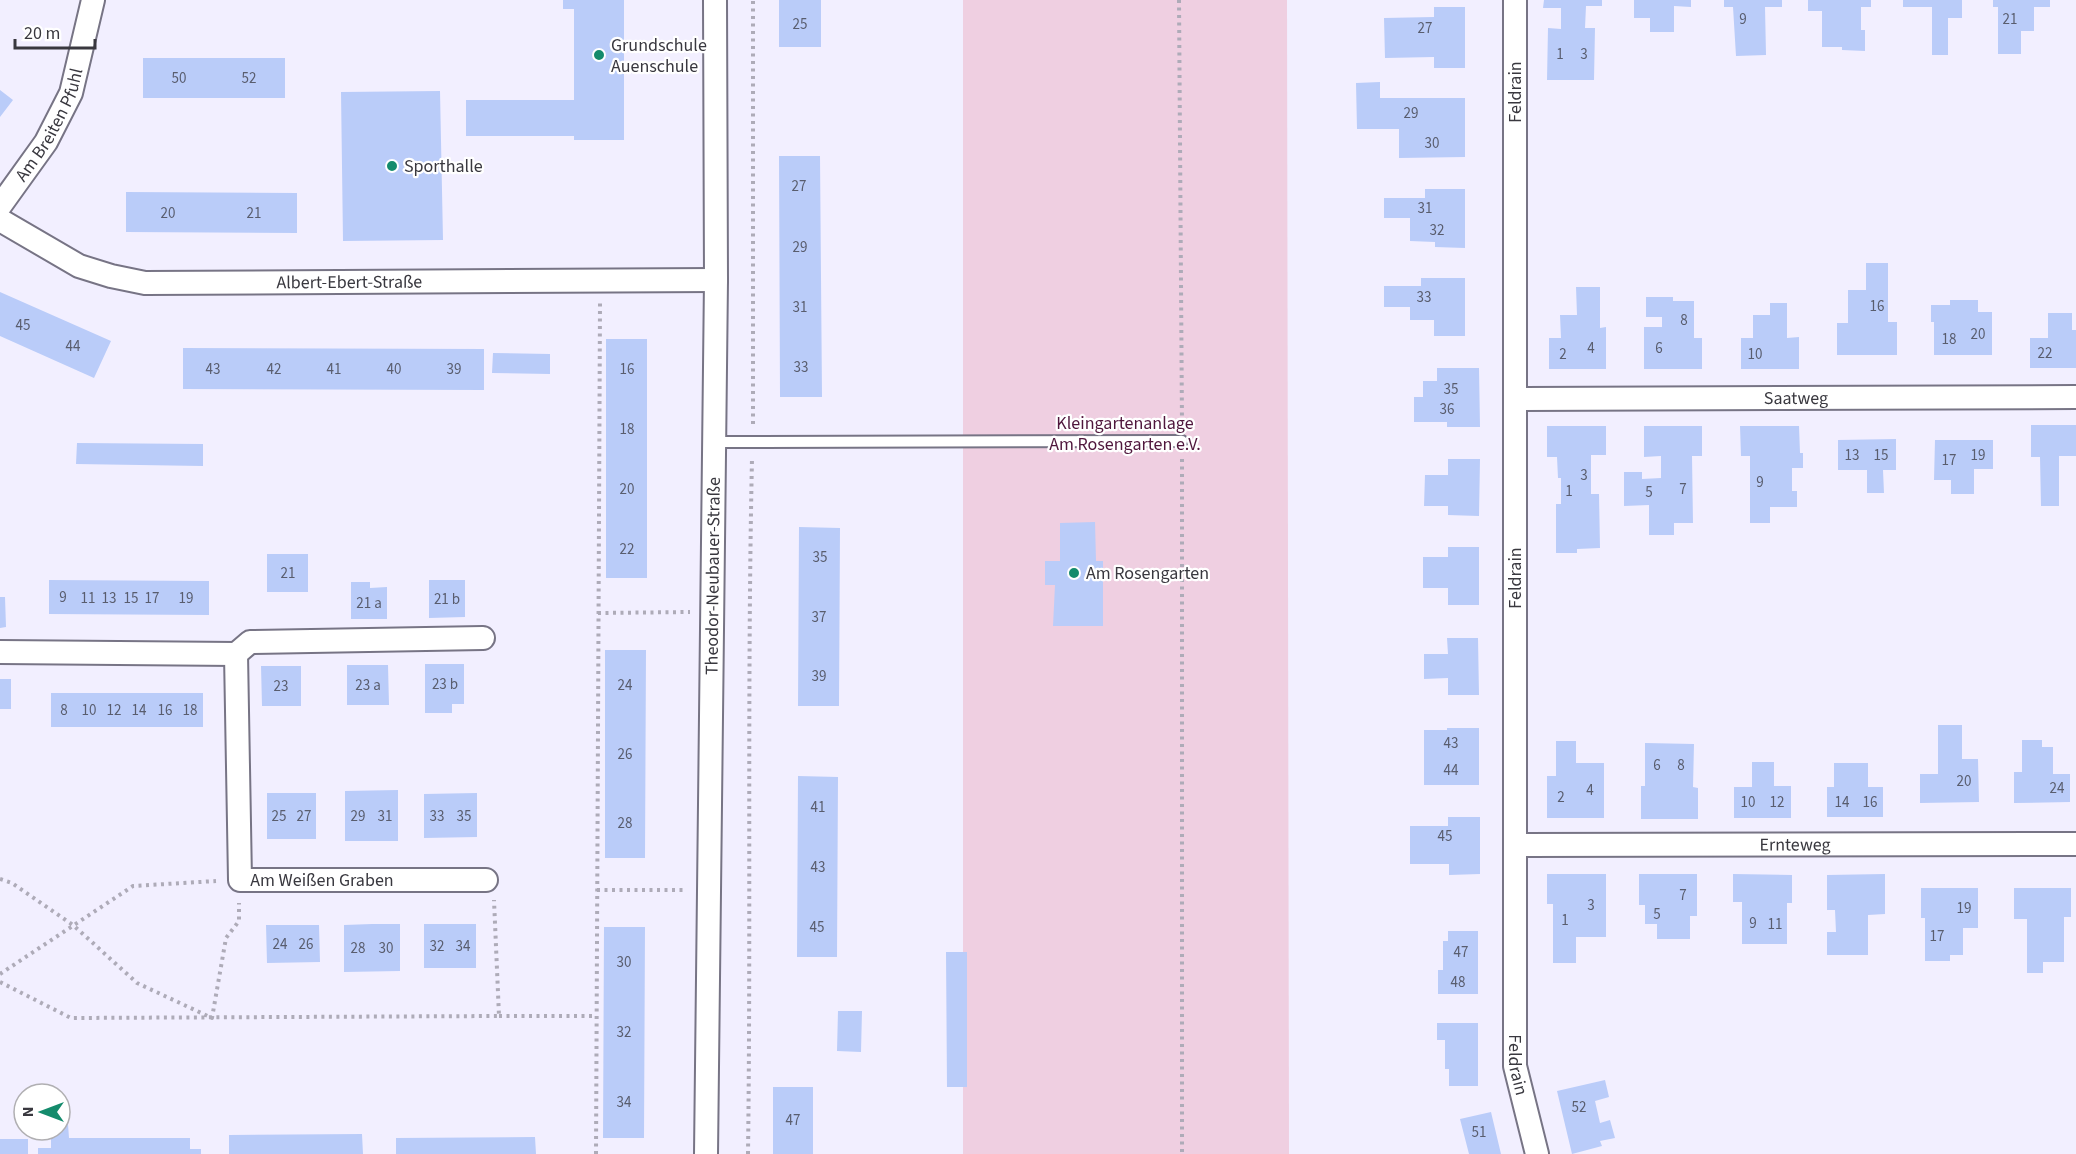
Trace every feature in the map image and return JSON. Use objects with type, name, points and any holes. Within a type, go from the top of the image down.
[{"type":"street","name":"Am Breiten Pfuhl","points":[[0,206],[46,142],[71,93],[93,0]]},
{"type":"street","name":"Theodor-Neubauer-Straße","points":[[706,1154],[716,280],[715,0]]},
{"type":"street","name":"Feldrain","points":[[1515,0],[1515,1066],[1537,1154]]},
{"type":"street","name":"Albert-Ebert-Straße","points":[[0,220],[79,267],[145,283],[716,280]]},
{"type":"street","name":"Saatweg","points":[[1516,399],[2076,397]]},
{"type":"street","points":[[0,652],[236,654],[250,642],[483,638]]},
{"type":"street","name":"Am Weißen Graben","points":[[236,654],[240,880],[486,880]]},
{"type":"street","name":"Ernteweg","points":[[1515,845],[2076,844]]},
{"type":"lane","points":[[714,442],[1182,441]]},
{"type":"path","points":[[748,1154],[749,616],[753,441],[753,0]]},
{"type":"path","points":[[1179,0],[1182,441],[1182,1154]]},
{"type":"path","points":[[596,1154],[600,280]]},
{"type":"path","points":[[598,613],[712,612],[749,616]]},
{"type":"path","points":[[0,879],[12,883],[73,926],[137,984],[212,1018]]},
{"type":"path","points":[[0,974],[134,886],[240,880],[239,921],[226,938],[212,1018]]},
{"type":"path","points":[[486,880],[494,902],[498,1016]]},
{"type":"path","points":[[597,891],[684,890]]},
{"type":"path","points":[[0,982],[71,1018],[596,1016]]},
{"type":"green space","name":"Kleingartenanlage Am Rosengarten e.V.","points":[[963,0],[1287,0],[1289,1154],[963,1154]]},
{"type":"building","name":"Grundschule Auenschule","points":[[563,0],[624,0],[624,140],[574,140],[574,136],[466,136],[466,100],[574,100],[574,9],[563,9]]},
{"type":"building","points":[[779,0],[821,0],[821,47],[779,47]]},
{"type":"building","points":[[1544,0],[1602,0],[1602,6],[1586,6],[1585,28],[1595,28],[1594,80],[1547,80],[1548,28],[1561,29],[1561,8],[1543,8]]},
{"type":"building","points":[[1634,0],[1691,0],[1691,7],[1674,6],[1674,32],[1650,32],[1650,18],[1634,18]]},
{"type":"building","points":[[1724,0],[1782,0],[1782,7],[1765,7],[1766,55],[1736,56],[1733,7],[1724,7]]},
{"type":"building","points":[[1808,0],[1871,0],[1871,7],[1861,7],[1861,30],[1865,30],[1865,51],[1842,50],[1842,47],[1822,47],[1822,11],[1808,11]]},
{"type":"building","points":[[1903,0],[1962,0],[1962,18],[1948,18],[1948,55],[1932,55],[1932,7],[1903,7]]},
{"type":"building","points":[[1993,0],[2050,0],[2050,7],[2034,7],[2034,31],[2021,31],[2021,54],[1998,54],[1998,7],[1993,7]]},
{"type":"building","points":[[1434,7],[1465,7],[1465,68],[1434,68],[1434,57],[1385,58],[1384,18],[1434,17]]},
{"type":"building","points":[[143,58],[285,58],[285,98],[143,98]]},
{"type":"building","points":[[1380,82],[1380,98],[1465,98],[1465,157],[1399,158],[1399,129],[1357,129],[1356,83]]},
{"type":"building","points":[[0,90],[13,100],[0,117]]},
{"type":"building","name":"Sporthalle","points":[[440,91],[443,240],[343,241],[341,92]]},
{"type":"building","points":[[779,156],[820,156],[822,397],[780,397]]},
{"type":"building","points":[[1425,189],[1465,189],[1465,248],[1435,247],[1435,242],[1410,241],[1410,218],[1384,218],[1384,198],[1425,198]]},
{"type":"building","points":[[126,192],[297,193],[297,233],[126,232]]},
{"type":"building","points":[[1866,263],[1888,263],[1888,322],[1897,322],[1897,355],[1837,355],[1837,323],[1848,323],[1848,290],[1866,290]]},
{"type":"building","points":[[1421,278],[1465,278],[1465,336],[1434,336],[1434,320],[1410,320],[1410,307],[1384,307],[1384,286],[1421,286]]},
{"type":"building","points":[[1576,287],[1600,287],[1600,328],[1606,327],[1606,369],[1549,369],[1549,338],[1561,338],[1560,315],[1577,315]]},
{"type":"building","points":[[0,292],[111,341],[94,378],[0,336]]},
{"type":"building","points":[[1646,297],[1673,297],[1673,301],[1694,301],[1694,338],[1702,338],[1702,369],[1644,369],[1644,327],[1662,327],[1662,317],[1646,317]]},
{"type":"building","points":[[1950,300],[1978,300],[1978,312],[1992,312],[1992,355],[1934,355],[1934,322],[1931,322],[1931,305],[1950,305]]},
{"type":"building","points":[[1770,303],[1787,303],[1787,338],[1799,337],[1799,369],[1741,369],[1741,338],[1753,338],[1753,315],[1770,315]]},
{"type":"building","points":[[2048,313],[2072,313],[2072,330],[2076,330],[2076,368],[2030,368],[2030,338],[2048,338]]},
{"type":"building","points":[[606,339],[647,339],[647,578],[606,578]]},
{"type":"building","points":[[183,348],[484,349],[484,390],[183,389]]},
{"type":"building","points":[[493,353],[550,354],[550,374],[492,373]]},
{"type":"building","points":[[1437,368],[1479,368],[1480,427],[1447,427],[1447,422],[1414,422],[1414,397],[1423,397],[1423,381],[1437,381]]},
{"type":"building","points":[[2031,425],[2076,425],[2076,456],[2059,456],[2059,506],[2041,506],[2040,457],[2031,457]]},
{"type":"building","points":[[1547,426],[1606,426],[1606,455],[1591,455],[1591,494],[1599,494],[1600,548],[1577,549],[1577,553],[1556,553],[1556,504],[1561,504],[1561,478],[1558,478],[1557,457],[1547,457]]},
{"type":"building","points":[[1644,426],[1702,426],[1702,456],[1692,456],[1693,523],[1674,523],[1674,535],[1649,535],[1649,505],[1624,506],[1624,472],[1642,472],[1642,479],[1661,478],[1661,456],[1644,457]]},
{"type":"building","points":[[1740,426],[1799,426],[1803,468],[1792,468],[1792,491],[1797,491],[1797,507],[1770,507],[1770,523],[1750,523],[1750,456],[1741,456]]},
{"type":"building","points":[[1896,439],[1896,470],[1883,470],[1884,493],[1867,493],[1867,470],[1838,470],[1838,440]]},
{"type":"building","points":[[1935,440],[1993,440],[1993,469],[1974,469],[1974,494],[1951,494],[1951,480],[1934,480]]},
{"type":"building","points":[[77,443],[203,444],[203,466],[76,464]]},
{"type":"building","points":[[1448,459],[1480,459],[1479,516],[1448,515],[1448,506],[1424,506],[1425,475],[1448,475]]},
{"type":"building","name":"Am Rosengarten","points":[[1095,522],[1096,561],[1103,561],[1103,626],[1053,626],[1055,585],[1045,585],[1045,561],[1060,561],[1060,523]]},
{"type":"building","points":[[799,527],[840,528],[839,706],[798,706]]},
{"type":"building","points":[[1448,547],[1479,547],[1479,605],[1448,605],[1448,588],[1423,588],[1423,557],[1448,557]]},
{"type":"building","points":[[267,554],[308,554],[308,592],[267,592]]},
{"type":"building","points":[[49,580],[209,581],[209,615],[49,614]]},
{"type":"building","points":[[429,580],[465,580],[465,617],[429,618]]},
{"type":"building","points":[[351,582],[370,582],[370,588],[387,587],[387,619],[351,619]]},
{"type":"building","points":[[0,597],[5,597],[6,627],[0,628]]},
{"type":"building","points":[[1447,638],[1478,638],[1479,695],[1448,695],[1448,678],[1424,679],[1424,654],[1448,654]]},
{"type":"building","points":[[605,650],[646,650],[645,858],[605,858]]},
{"type":"building","points":[[425,664],[464,664],[464,704],[452,704],[452,713],[425,713]]},
{"type":"building","points":[[347,665],[388,665],[389,705],[347,705]]},
{"type":"building","points":[[261,666],[301,666],[301,706],[262,706]]},
{"type":"building","points":[[0,679],[11,679],[11,709],[0,709]]},
{"type":"building","points":[[51,693],[203,693],[203,727],[51,727]]},
{"type":"building","points":[[1938,725],[1962,725],[1962,759],[1978,759],[1979,802],[1920,803],[1920,774],[1938,774]]},
{"type":"building","points":[[1447,728],[1479,728],[1479,785],[1424,785],[1424,730],[1447,730]]},
{"type":"building","points":[[2022,740],[2042,740],[2042,747],[2053,747],[2053,774],[2070,774],[2070,802],[2014,803],[2014,772],[2022,772]]},
{"type":"building","points":[[1556,741],[1576,741],[1576,763],[1604,763],[1604,818],[1547,818],[1547,776],[1556,776]]},
{"type":"building","points":[[1645,743],[1694,744],[1693,787],[1698,788],[1698,819],[1641,819],[1641,786],[1645,786]]},
{"type":"building","points":[[1752,762],[1774,762],[1774,786],[1791,786],[1791,818],[1734,818],[1734,787],[1752,787]]},
{"type":"building","points":[[1834,763],[1868,763],[1868,787],[1883,787],[1883,817],[1827,817],[1827,787],[1834,787]]},
{"type":"building","points":[[798,776],[838,777],[837,957],[797,957]]},
{"type":"building","points":[[398,790],[398,841],[345,841],[345,791]]},
{"type":"building","points":[[267,793],[316,793],[316,839],[267,839]]},
{"type":"building","points":[[477,793],[477,837],[424,838],[424,794]]},
{"type":"building","points":[[1448,817],[1480,817],[1480,874],[1449,875],[1449,864],[1410,864],[1410,826],[1448,826]]},
{"type":"building","points":[[1547,874],[1606,874],[1606,937],[1576,937],[1576,963],[1553,963],[1553,904],[1547,904]]},
{"type":"building","points":[[1639,874],[1697,874],[1697,916],[1690,916],[1690,939],[1657,939],[1657,924],[1645,924],[1645,905],[1639,905]]},
{"type":"building","points":[[1733,874],[1792,875],[1792,903],[1787,903],[1787,944],[1742,944],[1742,902],[1733,902]]},
{"type":"building","points":[[1885,874],[1885,914],[1868,915],[1868,955],[1827,955],[1827,932],[1836,932],[1835,910],[1827,910],[1827,875]]},
{"type":"building","points":[[1921,888],[1978,888],[1978,928],[1963,928],[1963,955],[1950,955],[1950,961],[1925,961],[1925,918],[1921,918]]},
{"type":"building","points":[[2014,888],[2071,888],[2071,917],[2064,917],[2064,962],[2043,962],[2043,973],[2027,973],[2027,919],[2014,919]]},
{"type":"building","points":[[400,924],[400,971],[344,972],[344,925]]},
{"type":"building","points":[[424,924],[476,924],[476,968],[424,968]]},
{"type":"building","points":[[266,925],[319,925],[320,962],[267,963]]},
{"type":"building","points":[[604,927],[645,927],[644,1138],[603,1138]]},
{"type":"building","points":[[1448,931],[1478,931],[1478,994],[1438,994],[1438,970],[1443,970],[1443,941],[1448,941]]},
{"type":"building","points":[[946,952],[967,952],[967,1087],[947,1087]]},
{"type":"building","points":[[838,1011],[862,1011],[861,1052],[837,1051]]},
{"type":"building","points":[[1437,1023],[1478,1023],[1478,1086],[1449,1086],[1449,1069],[1445,1069],[1445,1040],[1437,1040]]},
{"type":"building","points":[[1605,1080],[1609,1097],[1595,1101],[1600,1123],[1610,1120],[1615,1138],[1600,1141],[1602,1146],[1572,1154],[1557,1091]]},
{"type":"building","points":[[773,1087],[813,1087],[813,1154],[773,1154]]},
{"type":"building","points":[[1491,1112],[1501,1154],[1469,1154],[1460,1119]]},
{"type":"building","points":[[362,1134],[363,1154],[229,1154],[229,1135]]},
{"type":"building","points":[[535,1137],[536,1154],[396,1154],[396,1138]]},
{"type":"building","points":[[72,1138],[190,1138],[190,1149],[201,1149],[201,1154],[38,1154],[38,1148],[51,1148],[51,1142],[72,1142]]},
{"type":"building","points":[[0,1139],[28,1142],[28,1154],[0,1154]]},
{"type":"place","name":"Grundschule Auenschule","points":[[599,55]]},
{"type":"place","name":"Sporthalle","points":[[392,166]]},
{"type":"place","name":"Am Rosengarten","points":[[1074,573]]}]
